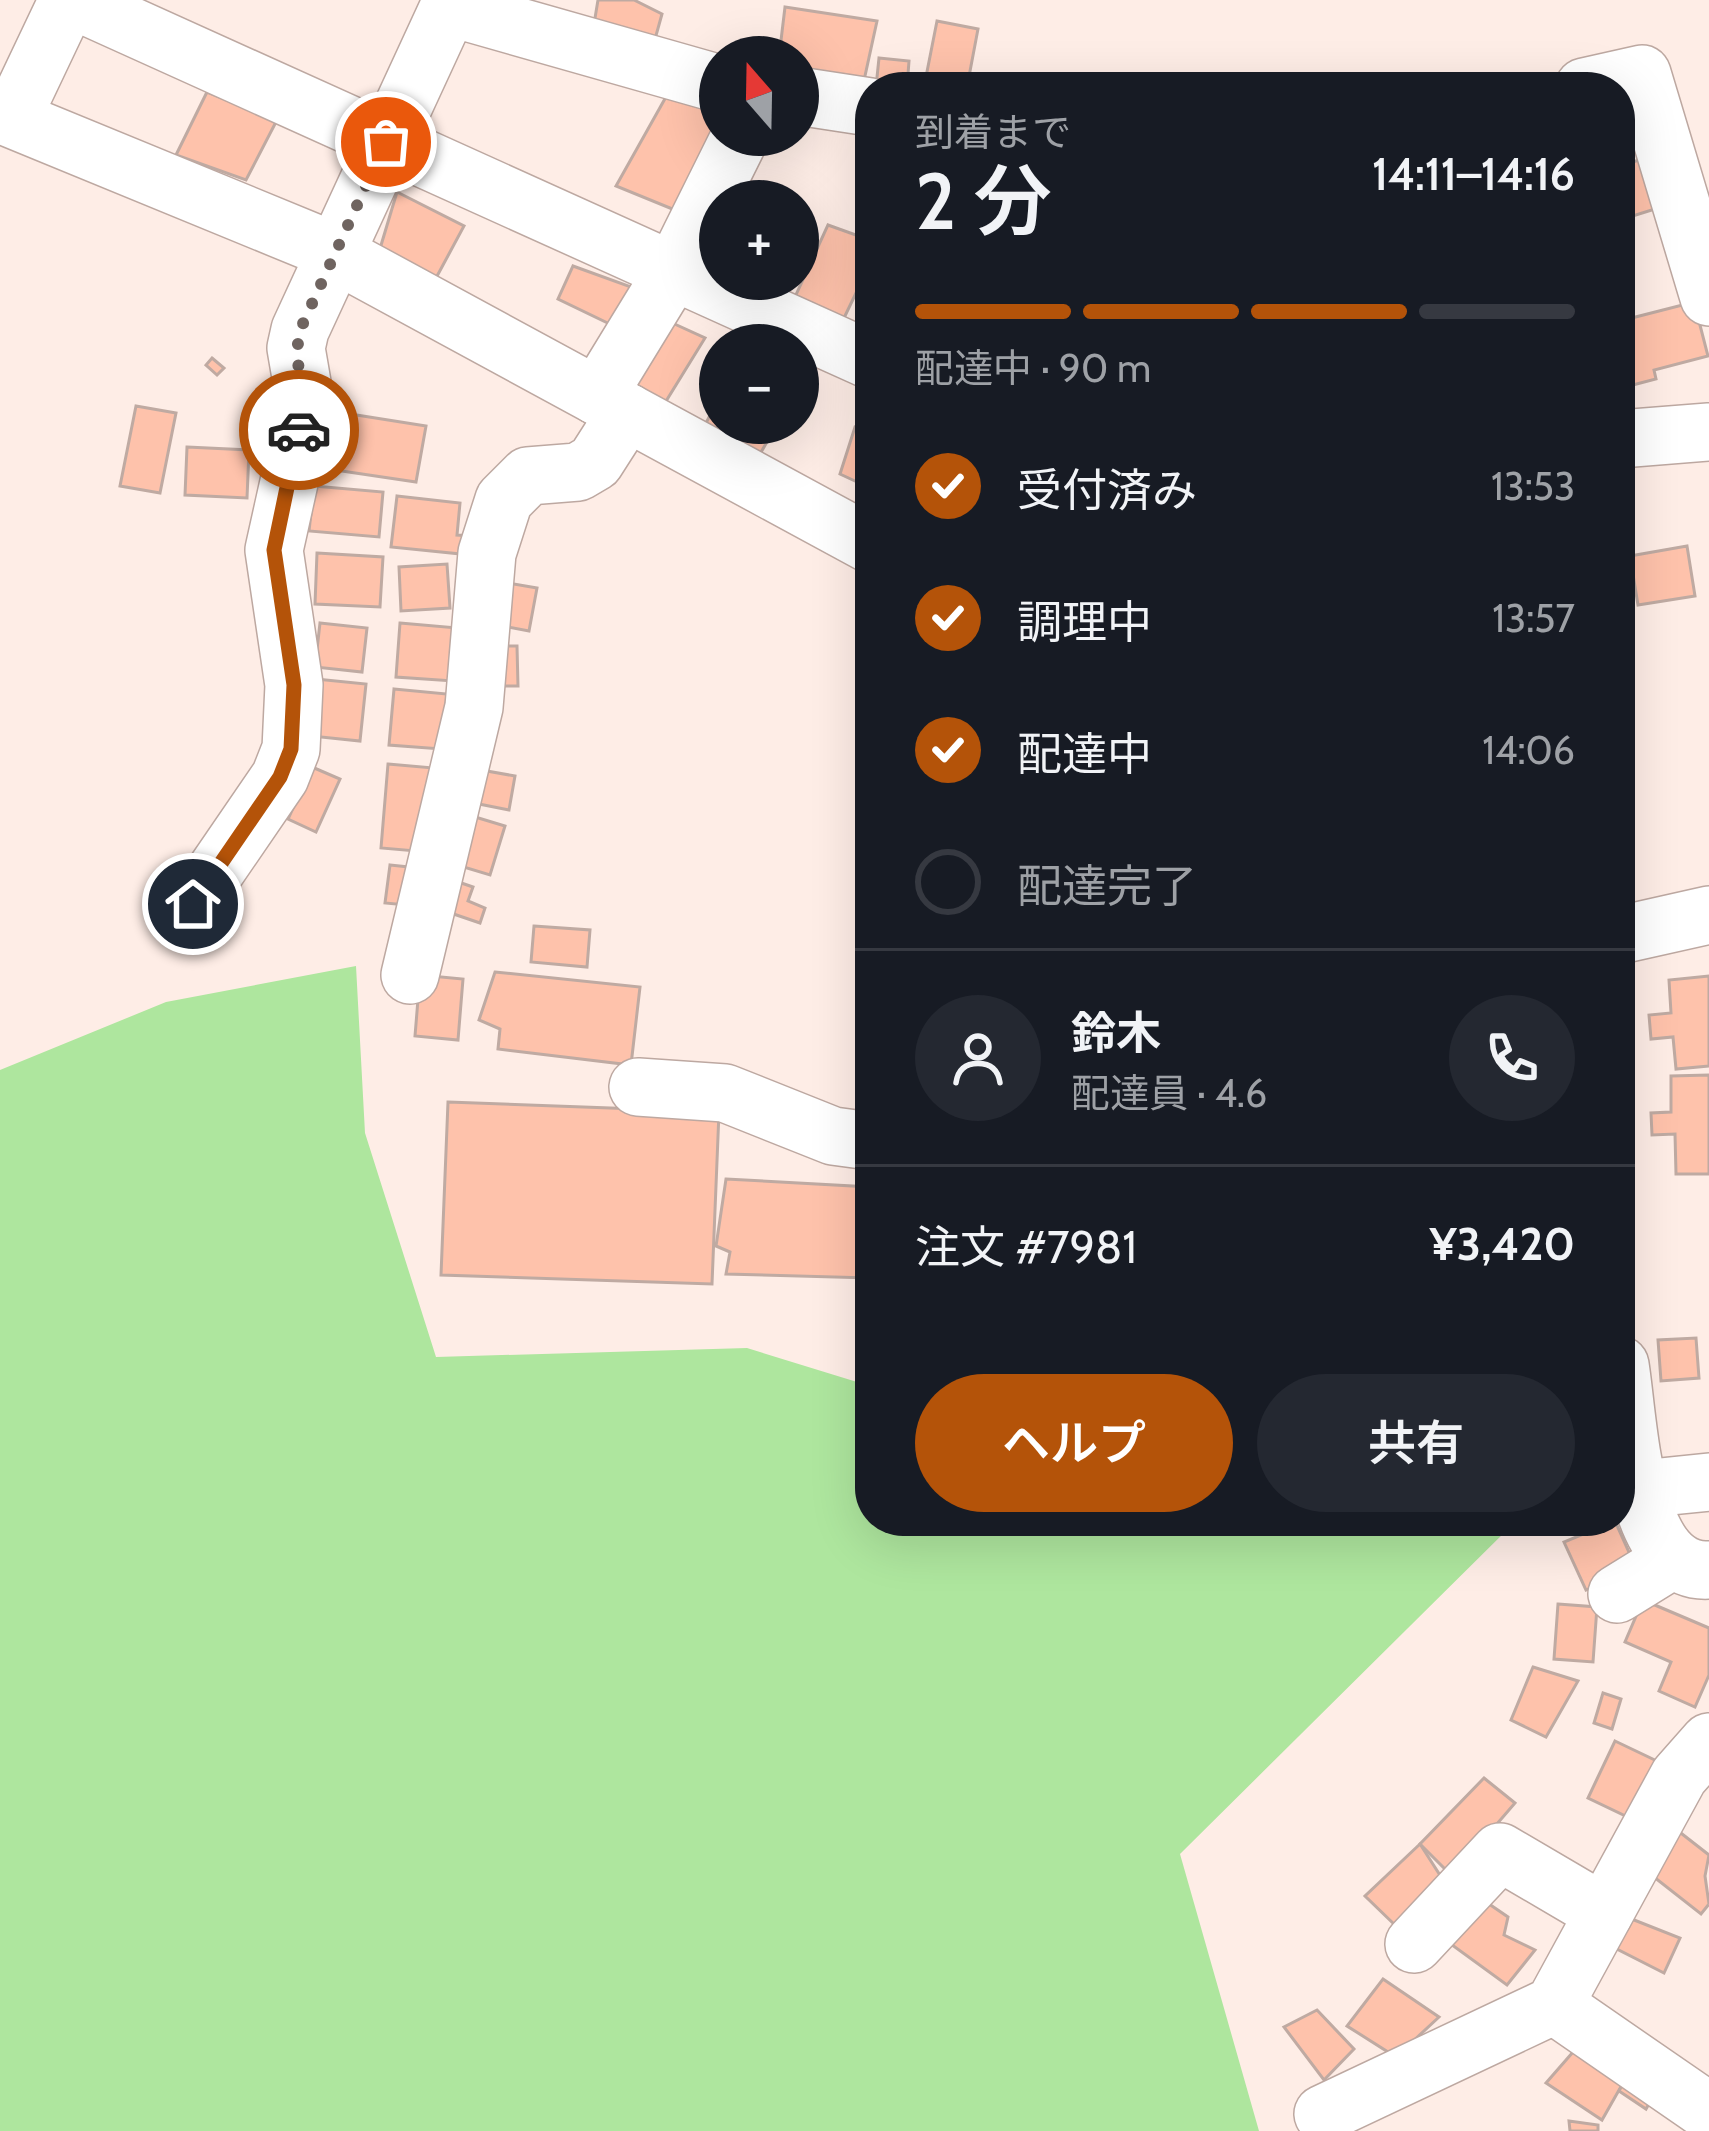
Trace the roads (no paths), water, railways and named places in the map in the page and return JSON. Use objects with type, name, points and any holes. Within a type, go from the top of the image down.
[{"type":"street","points":[[855,353],[70,0],[6,116],[339,256],[855,536]]},
{"type":"street","points":[[193,904],[280,777],[291,749],[294,685],[274,550],[306,406],[296,348],[449,7],[699,78]]},
{"type":"street","points":[[1635,76],[1642,74],[1709,297]]},
{"type":"street","points":[[819,100],[855,108]]},
{"type":"street","points":[[410,975],[474,707],[487,553],[504,500],[528,476],[578,472],[595,461],[612,404],[731,156]]},
{"type":"street","points":[[1635,438],[1709,432]]},
{"type":"street","points":[[1635,932],[1709,915]]},
{"type":"street","points":[[638,1087],[725,1093],[833,1136],[855,1139]]},
{"type":"street","points":[[1617,1594],[1690,1565],[1649,1531],[1635,1454]]},
{"type":"street","points":[[1641,1489],[1709,1482]]},
{"type":"street","points":[[1323,2114],[1554,2005],[1679,1776],[1708,1735]]},
{"type":"street","points":[[1414,1944],[1500,1852],[1604,1913]]},
{"type":"street","points":[[1554,2005],[1709,2114],[1673,2131]]}]
